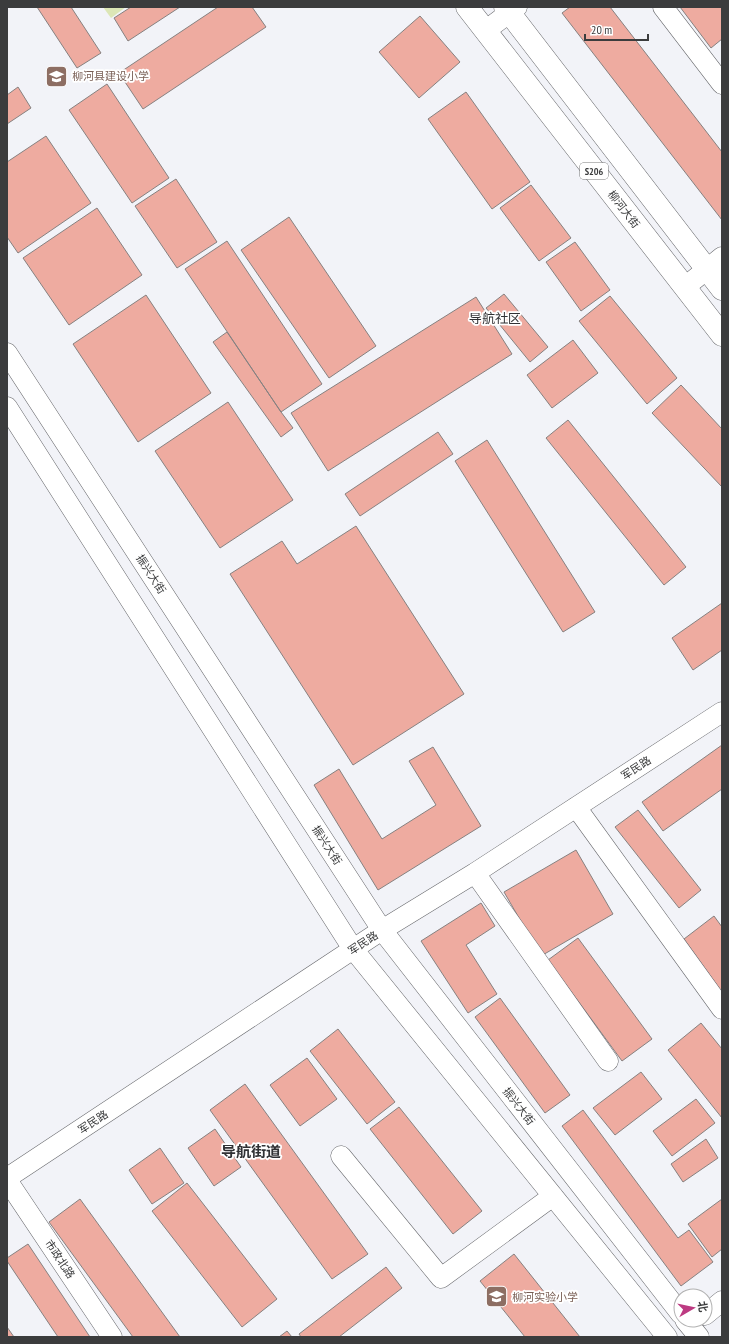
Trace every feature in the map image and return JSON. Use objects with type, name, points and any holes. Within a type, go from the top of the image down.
[{"type":"main road","name":"柳河大街","points":[[467,7],[722,335]]},
{"type":"main road","name":"S206","points":[[510,9],[714,263],[722,290]]},
{"type":"street","points":[[663,7],[715,60],[722,84]]},
{"type":"street","points":[[485,31],[510,9]]},
{"type":"street","points":[[685,287],[714,263]]},
{"type":"street","name":"振兴大街","points":[[7,353],[382,930],[673,1297]]},
{"type":"street","points":[[7,407],[353,949],[667,1337]]},
{"type":"street","name":"军民路","points":[[7,1179],[382,930],[475,873],[722,712]]},
{"type":"street","points":[[576,807],[722,1009]]},
{"type":"street","points":[[475,873],[608,1061]]},
{"type":"street","points":[[341,1156],[441,1278],[553,1196]]},
{"type":"street","name":"市政北路","points":[[7,1179],[112,1337]]},
{"type":"street","points":[[713,1308],[722,1301]]},
{"type":"green space","points":[[103,7],[126,7],[111,18]]},
{"type":"building","points":[[37,7],[71,7],[101,53],[77,68]]},
{"type":"building","points":[[131,7],[180,7],[128,41],[114,18]]},
{"type":"building","points":[[218,7],[252,7],[266,27],[143,109],[119,73]]},
{"type":"building","points":[[570,7],[610,7],[722,152],[722,220],[562,13]]},
{"type":"building","points":[[680,7],[722,7],[722,39],[711,48]]},
{"type":"building","points":[[420,16],[460,62],[419,98],[379,52]]},
{"type":"building","points":[[107,84],[169,178],[132,203],[69,110]]},
{"type":"building","points":[[18,87],[31,108],[7,124],[7,95]]},
{"type":"building","points":[[466,92],[530,182],[492,209],[428,119]]},
{"type":"building","points":[[46,136],[91,203],[18,253],[7,237],[7,162]]},
{"type":"building","points":[[176,179],[217,242],[177,268],[135,206]]},
{"type":"building","points":[[531,185],[571,238],[539,261],[500,208]]},
{"type":"building","points":[[97,208],[142,275],[69,325],[23,258]]},
{"type":"building","points":[[289,217],[376,346],[329,378],[241,250]]},
{"type":"building","points":[[227,241],[322,384],[281,412],[185,269]]},
{"type":"building","points":[[575,242],[610,290],[581,311],[546,262]]},
{"type":"building","points":[[504,294],[548,347],[530,362],[486,308]]},
{"type":"building","points":[[146,295],[211,393],[138,442],[73,344]]},
{"type":"building","points":[[610,296],[677,378],[647,404],[579,321]]},
{"type":"building","points":[[476,297],[512,354],[328,471],[291,413]]},
{"type":"building","points":[[227,332],[293,428],[281,437],[213,342]]},
{"type":"building","points":[[573,340],[598,373],[552,408],[527,375]]},
{"type":"building","points":[[681,385],[722,429],[722,487],[652,413]]},
{"type":"building","points":[[228,402],[293,500],[220,548],[155,451]]},
{"type":"building","points":[[568,420],[686,567],[664,585],[546,438]]},
{"type":"building","points":[[438,432],[453,454],[360,516],[345,494]]},
{"type":"building","points":[[487,440],[595,612],[563,632],[455,461]]},
{"type":"building","points":[[356,526],[464,694],[353,765],[230,574],[282,541],[297,564]]},
{"type":"building","points":[[722,603],[722,650],[693,670],[672,638]]},
{"type":"building","points":[[722,745],[722,789],[663,831],[642,802]]},
{"type":"building","points":[[433,747],[481,826],[378,890],[314,785],[339,769],[382,839],[436,805],[409,761]]},
{"type":"building","points":[[638,810],[701,890],[679,908],[615,827]]},
{"type":"building","points":[[576,850],[613,914],[541,956],[504,892]]},
{"type":"building","points":[[481,903],[495,926],[466,945],[497,994],[468,1013],[421,941]]},
{"type":"building","points":[[714,916],[722,927],[722,992],[684,939]]},
{"type":"building","points":[[578,938],[652,1039],[622,1061],[548,960]]},
{"type":"building","points":[[500,998],[570,1095],[545,1113],[475,1017]]},
{"type":"building","points":[[701,1023],[722,1049],[722,1118],[668,1050]]},
{"type":"building","points":[[338,1029],[395,1102],[367,1124],[310,1051]]},
{"type":"building","points":[[307,1058],[337,1099],[300,1126],[270,1085]]},
{"type":"building","points":[[641,1072],[662,1099],[615,1135],[593,1108]]},
{"type":"building","points":[[245,1084],[368,1254],[332,1279],[210,1110]]},
{"type":"building","points":[[696,1099],[715,1123],[672,1156],[653,1131]]},
{"type":"building","points":[[399,1107],[482,1211],[453,1234],[370,1129]]},
{"type":"building","points":[[583,1110],[678,1238],[689,1230],[713,1262],[681,1286],[562,1126]]},
{"type":"building","points":[[215,1129],[241,1167],[214,1186],[188,1148]]},
{"type":"building","points":[[706,1139],[718,1158],[683,1182],[671,1164]]},
{"type":"building","points":[[160,1148],[184,1183],[152,1204],[129,1170]]},
{"type":"building","points":[[187,1183],[277,1299],[242,1327],[152,1211]]},
{"type":"building","points":[[80,1199],[180,1337],[133,1337],[49,1222]]},
{"type":"building","points":[[722,1199],[722,1249],[712,1257],[688,1224]]},
{"type":"building","points":[[28,1244],[90,1337],[58,1337],[7,1261],[7,1258]]},
{"type":"building","points":[[514,1254],[580,1337],[525,1337],[480,1281]]},
{"type":"building","points":[[386,1267],[402,1288],[339,1337],[301,1337],[299,1334]]},
{"type":"building","points":[[7,1327],[14,1337],[7,1337]]},
{"type":"building","points":[[287,1331],[292,1337],[279,1337]]},
{"type":"place","name":"柳河县建设小学","points":[[57,76]]},
{"type":"place","name":"柳河实验小学","points":[[496,1297]]},
{"type":"district","name":"导航社区","points":[[495,318]]},
{"type":"district","name":"导航街道","points":[[251,1152]]}]
